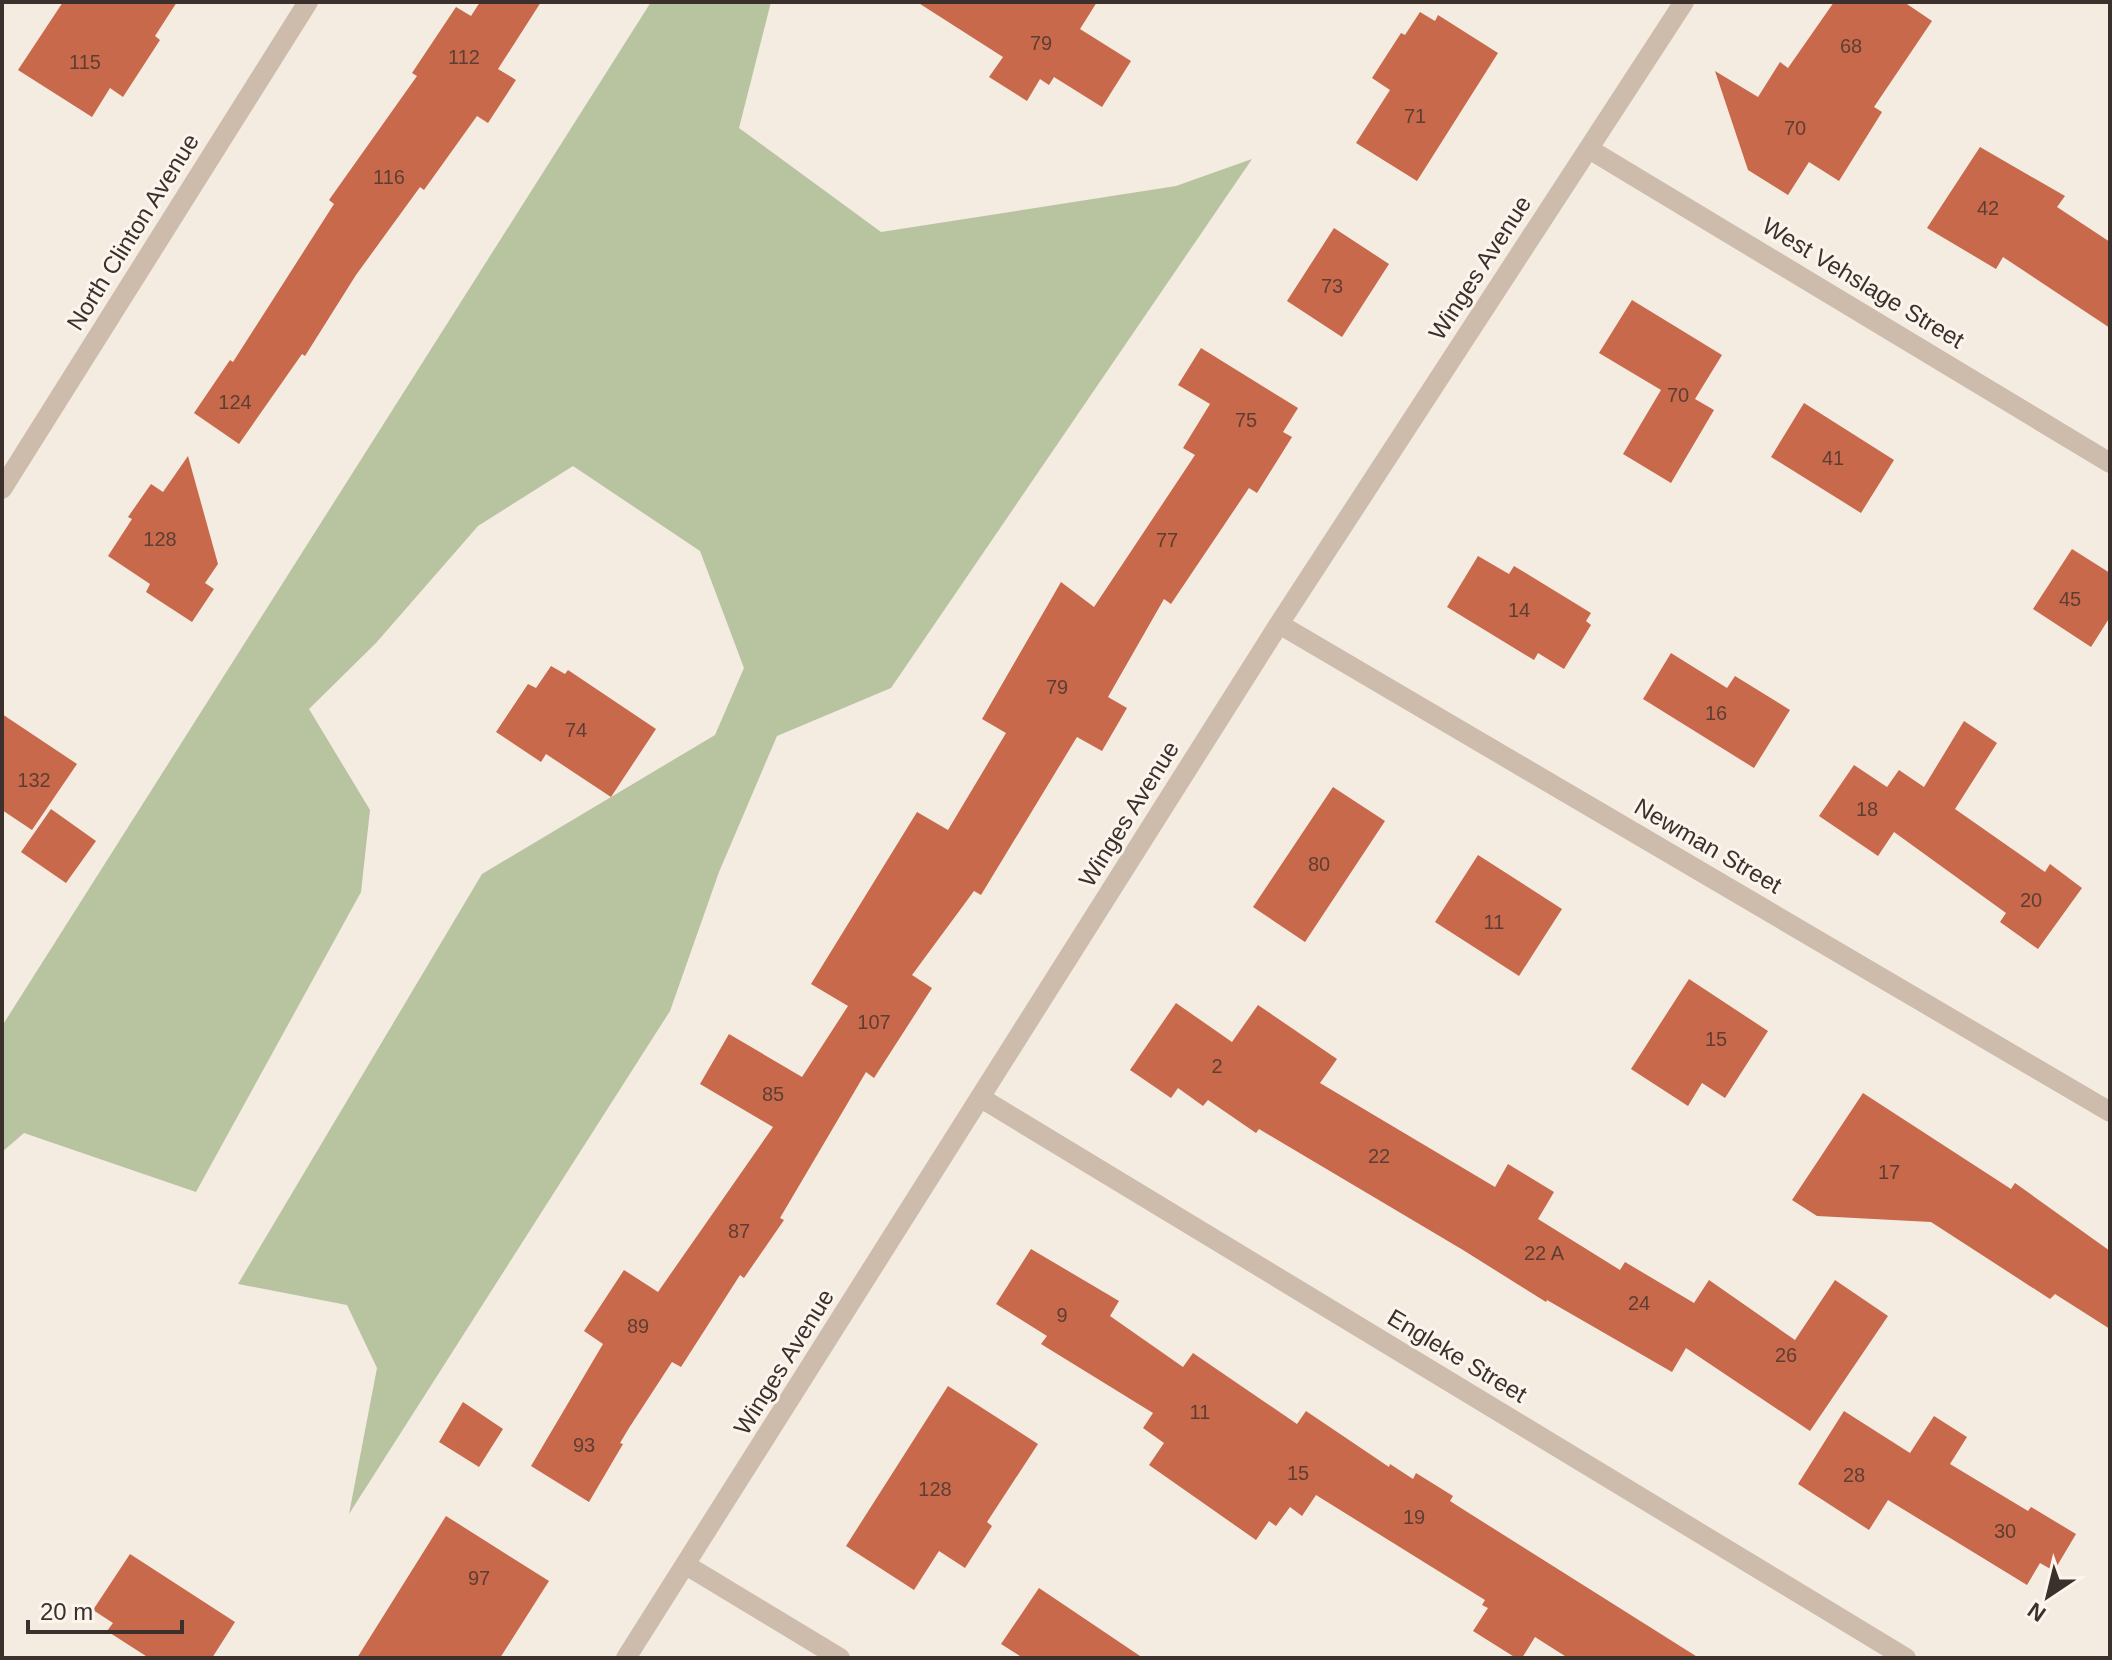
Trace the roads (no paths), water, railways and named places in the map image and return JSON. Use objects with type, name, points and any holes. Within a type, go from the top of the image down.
[{"type":"street","name":"North Clinton Avenue","points":[[2,489],[308,2]]},
{"type":"street","name":"Winges Avenue","points":[[626,1658],[1279,624],[1684,2]]},
{"type":"street","name":"West Vehslage Street","points":[[1589,149],[2110,463]]},
{"type":"street","name":"Newman Street","points":[[1279,624],[2110,1112]]},
{"type":"street","name":"Engleke Street","points":[[981,1098],[1906,1658]]},
{"type":"street","points":[[686,1565],[840,1658]]}]
